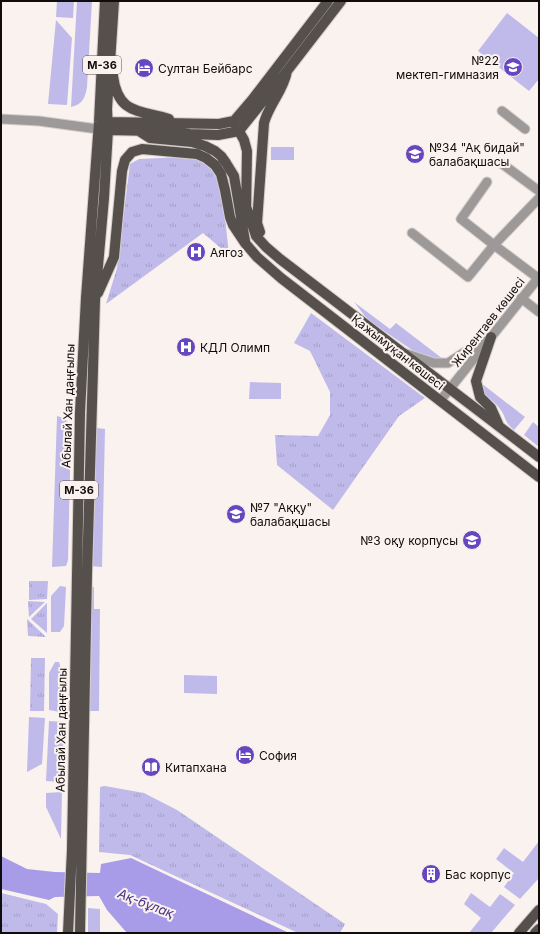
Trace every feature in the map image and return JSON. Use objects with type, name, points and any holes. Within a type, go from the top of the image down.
[{"type":"main road","name":"Абылай Хан даңғылы","points":[[68,933],[77,850],[95,300],[104,198],[103,126],[105,1]]},
{"type":"main road","name":"Абылай Хан даңғылы","points":[[80,933],[81,907],[77,850],[80,412],[86,298],[114,1]]},
{"type":"main road","points":[[103,126],[219,124],[234,121],[252,100],[328,1]]},
{"type":"main road","points":[[103,126],[139,131],[218,135],[239,131],[341,1]]},
{"type":"main road","points":[[111,41],[114,83],[117,94],[122,101],[139,113],[184,124]]},
{"type":"main road","points":[[266,247],[257,223],[264,123],[267,114],[285,82],[287,71]]},
{"type":"main road","points":[[234,121],[248,151],[245,243]]},
{"type":"main road","points":[[139,131],[150,138],[192,142],[205,146],[221,156],[234,176],[245,243]]},
{"type":"main road","name":"Қажымұқан көшесі","points":[[95,300],[114,257],[122,171],[125,160],[132,152],[142,150],[197,154],[206,158],[215,165],[221,174],[233,225],[257,257],[281,278],[539,477]]},
{"type":"main road","name":"Қажымұқан көшесі","points":[[247,209],[256,236],[280,259],[539,457]]},
{"type":"main road","points":[[493,334],[476,381],[480,397],[491,408],[500,427]]},
{"type":"main road","points":[[519,933],[538,911]]},
{"type":"main road","points":[[535,933],[539,929]]},
{"type":"street","points":[[502,112],[526,129]]},
{"type":"street","points":[[1,119],[39,121],[72,126],[103,126]]},
{"type":"street","points":[[501,163],[539,191]]},
{"type":"street","points":[[487,182],[461,219],[538,277]]},
{"type":"street","points":[[412,233],[468,277],[494,245],[539,198]]},
{"type":"street","name":"Жирентаев көшесі","points":[[440,400],[538,277]]},
{"type":"street","points":[[521,298],[539,312]]},
{"type":"street","points":[[403,352],[434,363],[448,363],[493,334]]},
{"type":"green space","points":[[57,1],[74,1],[73,18],[56,17]]},
{"type":"green space","points":[[77,1],[92,1],[87,87],[81,102],[71,107]]},
{"type":"green space","points":[[507,13],[539,38],[539,79],[529,91],[478,51]]},
{"type":"green space","points":[[56,20],[72,38],[67,105],[48,104]]},
{"type":"green space","points":[[271,147],[294,147],[294,160],[271,160]]},
{"type":"green space","points":[[182,157],[197,158],[211,169],[219,182],[223,198],[229,255],[203,233],[106,304],[117,268],[130,164],[139,159]]},
{"type":"green space","points":[[354,302],[390,329],[396,323],[443,359],[429,358],[418,354],[368,320]]},
{"type":"green space","points":[[311,313],[425,398],[399,416],[333,510],[277,465],[275,435],[318,436],[330,415],[330,392],[310,351],[294,343]]},
{"type":"green space","points":[[250,382],[281,383],[281,399],[249,399]]},
{"type":"green space","points":[[481,383],[525,417],[514,430],[508,424],[497,405],[486,395]]},
{"type":"green space","points":[[57,416],[66,420],[71,429],[68,560],[66,566],[52,567]]},
{"type":"green space","points":[[533,422],[539,427],[539,447],[524,435]]},
{"type":"green space","points":[[97,428],[105,429],[102,567],[90,566],[93,431]]},
{"type":"green space","points":[[29,581],[48,581],[47,599],[29,600]]},
{"type":"green space","points":[[60,586],[66,587],[64,626],[60,632],[51,632],[51,596]]},
{"type":"green space","points":[[94,587],[94,609],[100,609],[99,711],[89,711],[88,588]]},
{"type":"green space","points":[[28,601],[45,602],[29,617]]},
{"type":"green space","points":[[47,603],[47,633],[31,619]]},
{"type":"green space","points":[[27,619],[46,637],[28,636]]},
{"type":"green space","points":[[31,658],[45,658],[44,711],[30,711]]},
{"type":"green space","points":[[55,662],[59,662],[63,675],[64,708],[60,712],[49,710],[49,673]]},
{"type":"green space","points":[[184,675],[217,676],[217,694],[184,693]]},
{"type":"green space","points":[[29,717],[45,718],[42,764],[27,772]]},
{"type":"green space","points":[[49,721],[64,722],[62,782],[46,781]]},
{"type":"green space","points":[[105,786],[144,793],[177,810],[345,924],[340,933],[298,933],[130,855],[99,852],[100,787]]},
{"type":"green space","points":[[62,792],[61,839],[46,807],[46,793]]},
{"type":"green space","points":[[539,841],[539,878],[520,899],[504,887],[514,873],[496,859],[504,848],[523,862]]},
{"type":"green space","points":[[1,893],[46,904],[58,914],[57,933],[1,933]]},
{"type":"green space","points":[[471,893],[490,907],[500,894],[515,905],[491,933],[469,933],[481,918],[464,904]]},
{"type":"green space","points":[[88,908],[100,909],[100,933],[88,933]]},
{"type":"water","name":"Ақ-бұлақ","points":[[1,856],[27,869],[55,872],[100,873],[101,864],[131,858],[289,933],[127,933],[107,910],[99,896],[55,897],[49,900],[1,889]]},
{"type":"place","name":"№22 мектеп-гимназия","points":[[513,67]]},
{"type":"place","name":"Султан Бейбарс","points":[[144,68]]},
{"type":"place","name":"№34 \"Ақ бидай\" балабақшасы","points":[[415,154]]},
{"type":"place","name":"Аягоз","points":[[196,252]]},
{"type":"place","name":"КДЛ Олимп","points":[[186,347]]},
{"type":"place","name":"№7 \"Аққу\" балабақшасы","points":[[236,514]]},
{"type":"place","name":"№3 оқу корпусы","points":[[472,540]]},
{"type":"place","name":"София","points":[[245,755]]},
{"type":"place","name":"Китапхана","points":[[151,767]]},
{"type":"place","name":"Бас корпус","points":[[431,874]]}]
